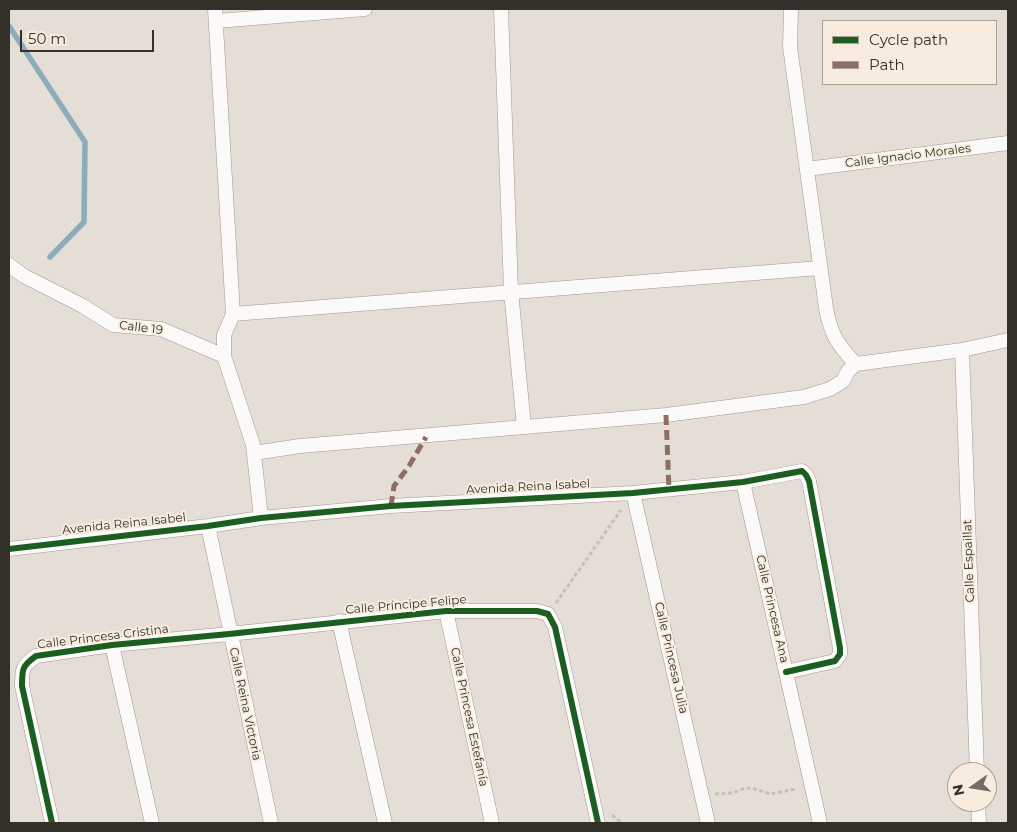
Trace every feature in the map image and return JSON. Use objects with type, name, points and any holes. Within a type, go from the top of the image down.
[{"type":"street","points":[[261,518],[254,453],[224,356],[224,335],[233,314],[216,15],[365,9]]},
{"type":"street","points":[[501,9],[511,291],[524,427]]},
{"type":"street","points":[[790,9],[790,47],[829,327],[838,345],[856,364]]},
{"type":"street","name":"Calle Ignacio Morales","points":[[807,169],[1008,142]]},
{"type":"street","name":"Calle 19","points":[[9,264],[24,276],[83,306],[113,325],[161,329],[224,356]]},
{"type":"street","points":[[233,314],[820,268]]},
{"type":"street","points":[[254,453],[300,446],[666,415],[804,396],[830,389],[843,381],[848,371],[856,364],[962,350],[1008,340]]},
{"type":"street","name":"Calle Espaillat","points":[[962,350],[977,762]]},
{"type":"street","name":"Avenida Reina Isabel","points":[[9,549],[261,518],[390,506],[633,493],[743,482],[802,471],[809,481],[840,654],[835,661],[786,672]]},
{"type":"street","name":"Calle Princesa Ana","points":[[743,482],[820,823]]},
{"type":"street","name":"Calle Princesa Julia","points":[[633,493],[708,823]]},
{"type":"street","name":"Calle Reina Victoria","points":[[208,526],[271,823]]},
{"type":"street","name":"Calle Príncipe Felipe","points":[[230,634],[446,611],[537,610],[548,614]]},
{"type":"street","name":"Calle Princesa Estefanía","points":[[446,611],[492,823]]},
{"type":"street","points":[[548,614],[555,627],[598,823]]},
{"type":"street","points":[[339,622],[385,823]]},
{"type":"street","name":"Calle Princesa Cristina","points":[[52,823],[22,686],[22,671],[25,664],[36,656],[112,645],[230,634]]},
{"type":"street","points":[[112,645],[152,823]]},
{"type":"path","points":[[548,614],[633,493]]},
{"type":"path","points":[[702,796],[733,794],[742,789],[751,788],[772,794],[811,786]]},
{"type":"waterway","points":[[9,26],[85,142],[84,222],[50,257]]},
{"type":"marked path","points":[[666,415],[669,490]]},
{"type":"marked path","points":[[391,506],[394,486],[409,466],[426,437]]},
{"type":"cycle path","points":[[9,549],[261,518],[391,506],[633,493],[743,482],[802,471],[809,481],[840,654],[835,661],[786,672]]},
{"type":"cycle path","points":[[52,823],[22,686],[24,668],[36,656],[112,645],[446,611],[537,611],[548,614],[555,627],[598,823]]}]
